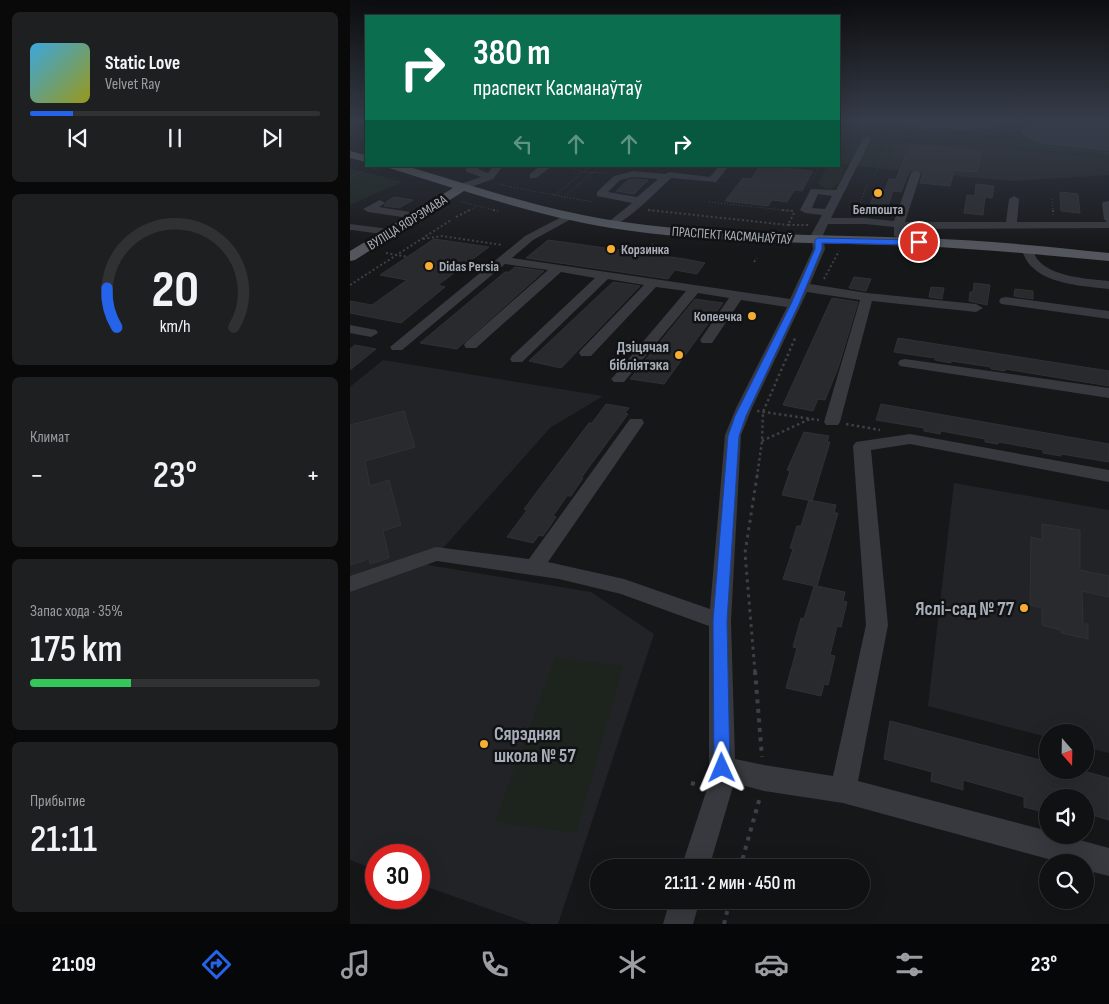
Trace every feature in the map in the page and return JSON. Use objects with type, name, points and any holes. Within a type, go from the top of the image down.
[{"type":"main road","name":"ПРАСПЕКТ КАСМАНАЎТАЎ","points":[[388,168],[464,186],[494,197],[569,216],[612,224],[726,235],[1028,249],[1109,257]]},
{"type":"main road","name":"ВУЛІЦА ЯФРЭМАВА","points":[[350,257],[464,186]]},
{"type":"street","points":[[698,859],[720,789],[722,768],[720,621],[733,436],[744,408],[819,249],[817,235],[852,164]]},
{"type":"street","points":[[475,167],[470,170],[490,177]]},
{"type":"street","points":[[464,186],[490,177],[497,167]]},
{"type":"street","points":[[532,176],[546,167]]},
{"type":"street","points":[[612,224],[678,167]]},
{"type":"street","points":[[637,204],[601,194],[618,178],[633,174],[713,180],[723,167]]},
{"type":"street","points":[[900,242],[899,221],[916,173]]},
{"type":"street","points":[[839,193],[815,191],[805,210],[826,217],[899,225],[1109,224]]},
{"type":"street","points":[[1013,225],[1011,220],[1014,199]]},
{"type":"street","points":[[380,203],[368,209],[416,216]]},
{"type":"street","points":[[1107,204],[1109,219]]},
{"type":"street","points":[[397,347],[529,238],[569,216]]},
{"type":"street","points":[[352,227],[389,232]]},
{"type":"street","points":[[1028,249],[1034,263],[1047,271],[1081,282],[1109,285]]},
{"type":"street","points":[[504,260],[652,284],[738,295],[798,296],[818,289],[867,297],[976,308]]},
{"type":"street","points":[[471,345],[558,268]]},
{"type":"street","points":[[517,359],[604,276]]},
{"type":"street","points":[[586,353],[652,284]]},
{"type":"street","points":[[619,379],[695,289]]},
{"type":"street","points":[[707,340],[738,295]]},
{"type":"street","points":[[832,422],[867,297]]},
{"type":"street","points":[[1006,301],[1109,315]]},
{"type":"street","points":[[350,341],[361,331]]},
{"type":"street","points":[[905,363],[1109,393]]},
{"type":"street","points":[[534,568],[636,423]]},
{"type":"street","points":[[843,790],[877,625],[862,446],[910,439],[1109,476]]},
{"type":"street","points":[[350,584],[436,554],[559,571],[624,587],[720,621]]},
{"type":"street","points":[[722,768],[764,778],[843,790],[1109,862]]},
{"type":"street","points":[[678,924],[682,909]]},
{"type":"path","points":[[874,176],[879,164]]},
{"type":"path","points":[[350,177],[365,165]]},
{"type":"path","points":[[570,167],[583,172],[610,173]]},
{"type":"path","points":[[554,196],[589,167],[599,167]]},
{"type":"path","points":[[563,198],[599,167]]},
{"type":"path","points":[[855,217],[867,186]]},
{"type":"path","points":[[511,187],[563,198],[599,203]]},
{"type":"path","points":[[459,201],[505,212]]},
{"type":"path","points":[[709,202],[795,212]]},
{"type":"path","points":[[637,204],[788,225],[784,234]]},
{"type":"path","points":[[456,217],[477,206]]},
{"type":"path","points":[[350,285],[451,220]]},
{"type":"path","points":[[437,230],[442,236]]},
{"type":"path","points":[[422,239],[442,236],[506,245]]},
{"type":"path","points":[[649,249],[654,244]]},
{"type":"path","points":[[818,289],[842,245]]},
{"type":"path","points":[[386,253],[408,257]]},
{"type":"path","points":[[754,262],[757,258]]},
{"type":"path","points":[[742,859],[764,778],[745,553],[762,441],[763,412],[797,334]]},
{"type":"path","points":[[762,441],[811,419]]},
{"type":"path","points":[[724,924],[728,909]]},
{"type":"shaded area","points":[[840,164],[887,164],[885,169]]},
{"type":"shaded area","points":[[887,164],[1109,164],[1109,175],[1012,181],[885,169]]},
{"type":"shaded area","points":[[828,167],[840,167],[845,170],[838,183],[828,189],[818,184],[824,170]]},
{"type":"shaded area","points":[[350,168],[402,182],[350,205]]},
{"type":"shaded area","name":"Сярэдняя школа № 57","points":[[383,360],[603,396],[550,428],[428,565],[591,592],[654,634],[558,924],[531,924],[430,888],[430,844],[365,844],[365,866],[350,860],[350,387]]},
{"type":"shaded area","name":"Яслі-сад № 77","points":[[954,483],[1109,510],[1109,753],[1094,749],[1094,724],[1039,724],[1039,735],[928,706]]},
{"type":"shaded area","points":[[555,658],[623,666],[576,833],[495,822]]},
{"type":"building","points":[[902,164],[979,164],[977,172],[954,170],[950,186],[920,183],[923,172],[915,168],[909,172],[901,192],[893,191],[887,209],[869,207],[876,189],[885,190],[889,179],[896,179]]},
{"type":"building","points":[[759,167],[784,167],[813,171],[802,191],[794,190],[787,202],[772,200],[768,206],[725,201],[743,178],[751,179]]},
{"type":"building","points":[[628,180],[648,180],[634,194],[616,191]]},
{"type":"building","points":[[976,184],[994,186],[992,198],[985,197],[983,215],[964,213],[967,195],[975,196]]},
{"type":"building","points":[[1060,192],[1078,194],[1080,213],[1061,211]]},
{"type":"building","points":[[394,197],[413,200],[399,208],[384,206],[386,202]]},
{"type":"building","points":[[434,239],[489,247],[438,285],[445,287],[401,323],[350,313],[350,301],[372,305],[407,280],[380,275]]},
{"type":"building","points":[[548,240],[705,263],[697,274],[675,270],[668,279],[526,258]]},
{"type":"building","points":[[515,267],[544,271],[457,349],[420,343],[505,272],[509,272]]},
{"type":"building","points":[[854,277],[871,279],[866,291],[849,288]]},
{"type":"building","points":[[613,282],[640,286],[561,368],[529,361]]},
{"type":"building","points":[[974,283],[990,285],[987,305],[969,301]]},
{"type":"building","points":[[931,287],[944,288],[942,299],[929,297]]},
{"type":"building","points":[[1015,289],[1033,291],[1033,299],[1014,296]]},
{"type":"building","points":[[832,298],[858,302],[838,368],[825,400],[818,399],[813,411],[783,405]]},
{"type":"building","points":[[695,299],[723,303],[664,384],[630,379]]},
{"type":"building","points":[[898,338],[1109,371],[1109,386],[1005,369],[1005,371],[991,369],[991,367],[951,361],[951,363],[935,360],[935,358],[894,352]]},
{"type":"building","points":[[355,345],[376,349],[350,370],[350,349]]},
{"type":"building","points":[[606,404],[629,408],[625,413],[628,414],[581,478],[583,478],[571,496],[567,496],[553,516],[556,517],[543,536],[539,535],[533,543],[507,537],[527,510],[524,509],[589,423],[592,423]]},
{"type":"building","points":[[881,404],[1109,444],[1109,462],[1043,453],[1043,450],[999,442],[998,444],[985,442],[985,439],[941,431],[940,434],[924,431],[924,428],[876,420]]},
{"type":"building","points":[[404,411],[415,447],[365,461],[370,486],[389,480],[401,525],[383,531],[389,558],[370,564],[369,559],[350,565],[350,425]]},
{"type":"building","points":[[804,432],[829,436],[827,442],[830,442],[812,501],[782,495],[790,471],[787,470]]},
{"type":"building","points":[[809,500],[836,505],[834,513],[838,513],[817,586],[845,592],[843,601],[847,602],[841,627],[837,626],[830,655],[835,656],[828,685],[824,684],[821,696],[786,688],[797,648],[793,647],[801,618],[804,619],[814,586],[783,579],[793,549],[790,548],[797,526],[801,526]]},
{"type":"building","points":[[1042,524],[1080,530],[1080,570],[1109,576],[1109,597],[1082,591],[1083,624],[1088,624],[1088,639],[1061,633],[1061,630],[1042,625],[1042,608],[1030,605],[1031,537],[1042,540]]},
{"type":"building","points":[[890,721],[1039,760],[1039,779],[1094,779],[1094,774],[1109,778],[1109,820],[1094,816],[1094,789],[1039,789],[1039,811],[1024,807],[1024,797],[963,780],[963,790],[931,781],[932,772],[884,759]]},
{"type":"place","name":"Белпошта","points":[[878,193]]},
{"type":"place","name":"Корзинка","points":[[611,249]]},
{"type":"place","name":"Didas Persia","points":[[429,266]]},
{"type":"place","name":"Копеечка","points":[[752,316]]},
{"type":"place","name":"Дзіцячая бібліятэка","points":[[679,355]]},
{"type":"place","name":"Яслі-сад № 77","points":[[1024,608]]},
{"type":"place","name":"Сярэдняя школа № 57","points":[[484,744]]},
{"type":"route","points":[[722,768],[720,621],[733,436],[740,416],[795,304],[808,270],[819,249],[818,240],[919,242]]}]
